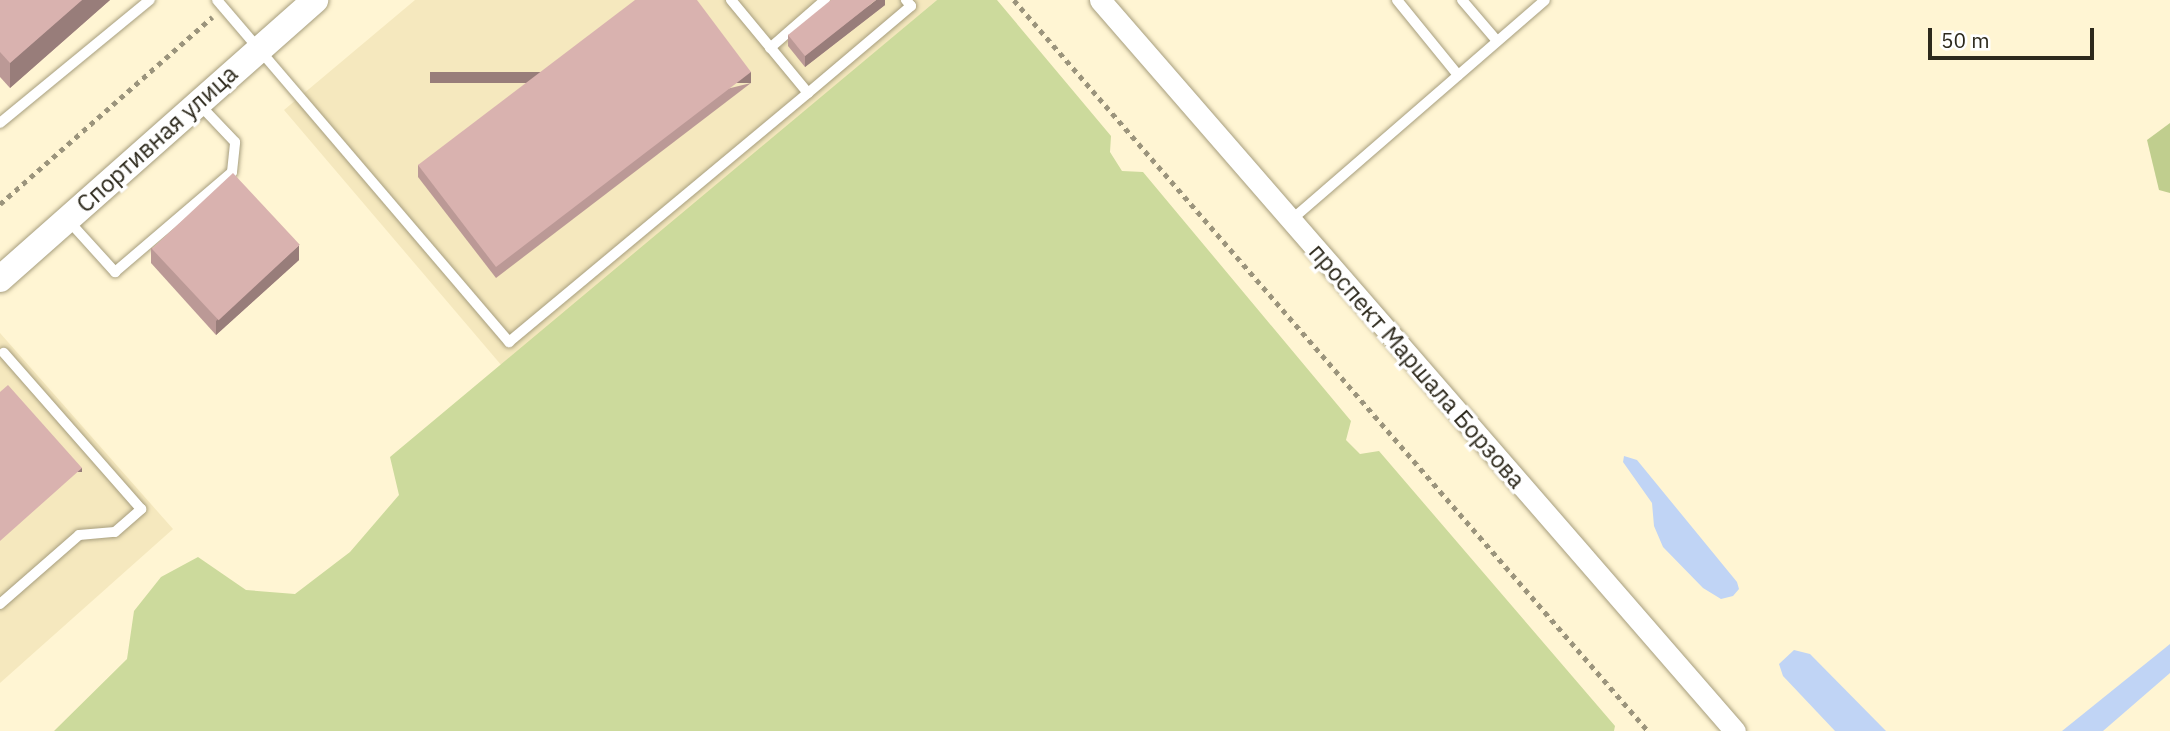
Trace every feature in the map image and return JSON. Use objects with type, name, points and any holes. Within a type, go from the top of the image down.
[{"type":"street","name":"Спортивная улица","points":[[0,278],[315,0]]},
{"type":"street","name":"проспект Маршала Борзова","points":[[1100,0],[1735,731]]},
{"type":"lane","points":[[0,123],[150,0]]},
{"type":"lane","points":[[770,47],[825,0]]},
{"type":"lane","points":[[220,4],[509,342],[911,6],[906,0]]},
{"type":"lane","points":[[1397,0],[1458,75]]},
{"type":"lane","points":[[1462,0],[1497,41]]},
{"type":"lane","points":[[1290,221],[1545,0]]},
{"type":"lane","points":[[735,1],[808,93]]},
{"type":"lane","points":[[67,219],[115,272],[232,172],[235,142],[198,103]]},
{"type":"lane","points":[[0,604],[79,535],[114,532],[141,509],[4,353]]},
{"type":"path","points":[[1014,0],[1648,731]]},
{"type":"path","points":[[0,204],[220,4]]},
{"type":"shaded area","points":[[415,0],[937,0],[502,366],[284,110]]},
{"type":"shaded area","points":[[0,333],[173,529],[0,683]]},
{"type":"green space","points":[[937,0],[997,0],[1111,136],[1110,152],[1122,171],[1143,172],[1351,421],[1346,440],[1360,454],[1379,451],[1615,726],[1614,731],[54,731],[127,659],[134,611],[161,577],[198,557],[246,590],[295,594],[350,552],[399,495],[390,457]]},
{"type":"green space","points":[[2170,123],[2170,193],[2159,190],[2147,140]]},
{"type":"water","points":[[1624,456],[1637,460],[1737,582],[1739,589],[1733,596],[1721,599],[1703,588],[1663,547],[1654,526],[1652,503],[1623,462]]},
{"type":"water","points":[[2170,644],[2170,673],[2103,731],[2062,731]]},
{"type":"water","points":[[1794,650],[1810,654],[1886,731],[1835,731],[1783,676],[1779,664]]},
{"type":"building","points":[[0,0],[82,0],[10,63],[0,52]]},
{"type":"building","points":[[635,0],[697,0],[751,72],[496,267],[418,165]]},
{"type":"building","points":[[831,0],[876,0],[805,56],[788,35]]},
{"type":"building","points":[[233,173],[300,245],[219,320],[152,249]]},
{"type":"building","points":[[8,385],[82,468],[0,541],[0,392]]}]
